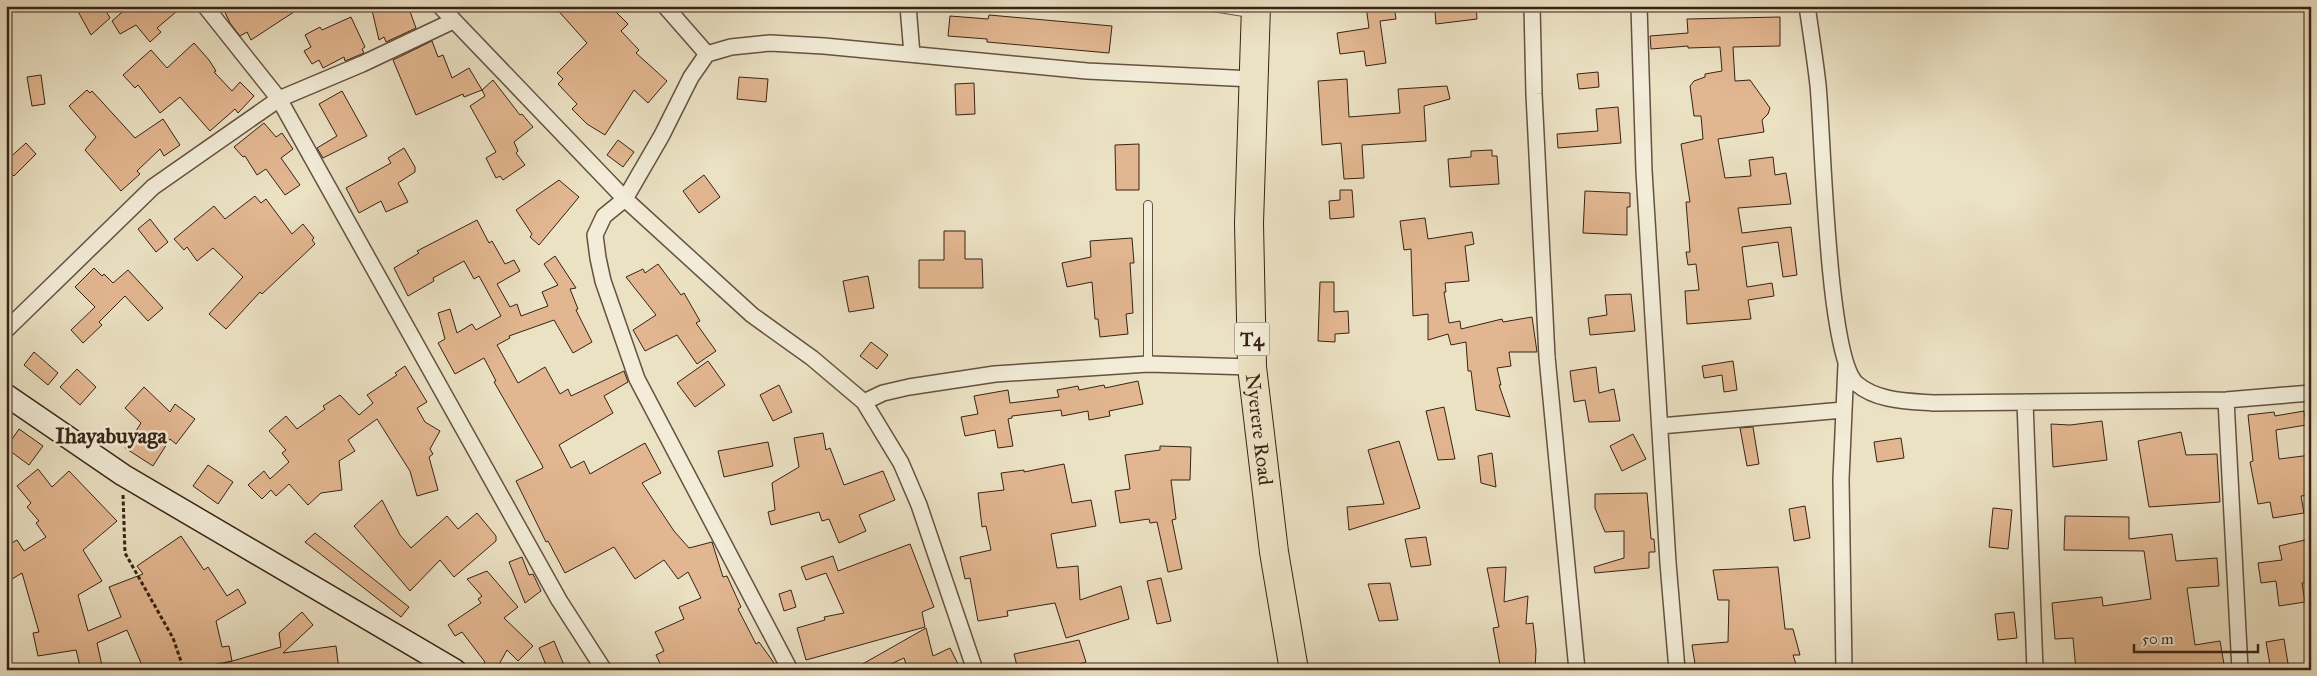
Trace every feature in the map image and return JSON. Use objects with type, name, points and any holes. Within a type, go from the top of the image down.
[{"type":"highway","name":"Nyerere Road","points":[[1255,10],[1248,223],[1252,367],[1274,552],[1294,670]]},
{"type":"main road","points":[[6,395],[122,475],[455,670]]},
{"type":"street","points":[[205,6],[279,99],[550,583],[604,670]]},
{"type":"street","points":[[440,6],[625,199],[752,315],[812,358],[864,402],[901,463],[919,505],[975,670]]},
{"type":"street","points":[[665,6],[707,54]]},
{"type":"street","points":[[908,6],[912,54]]},
{"type":"street","points":[[1532,6],[1534,94],[1547,357],[1577,670]]},
{"type":"street","points":[[1639,6],[1644,171],[1670,603],[1677,670]]},
{"type":"street","points":[[1807,6],[1818,86],[1827,223],[1838,329],[1846,365],[1843,410],[1841,539],[1844,670]]},
{"type":"street","points":[[6,330],[153,187],[279,99],[362,64],[453,21]]},
{"type":"street","points":[[790,670],[637,379],[603,281],[595,235],[604,216],[625,199],[662,136],[691,77],[707,54],[731,47],[770,43],[1088,71],[1253,79]]},
{"type":"street","points":[[864,402],[883,393],[909,387],[995,374],[1148,364],[1252,367]]},
{"type":"street","points":[[1846,365],[1856,383],[1872,393],[1893,399],[1933,403],[2226,400],[2311,393]]},
{"type":"street","points":[[2226,400],[2240,670]]},
{"type":"street","points":[[2025,402],[2035,670]]},
{"type":"street","points":[[1660,426],[1843,410]]},
{"type":"lane","points":[[1207,6],[1255,10]]},
{"type":"lane","points":[[1148,205],[1148,364]]},
{"type":"path","points":[[122,475],[126,553],[173,638],[184,670]]},
{"type":"building","points":[[75,6],[103,6],[110,18],[91,35]]},
{"type":"building","points":[[129,6],[183,6],[157,28],[161,32],[150,42],[136,25],[120,34],[112,21]]},
{"type":"building","points":[[222,6],[303,6],[251,40],[247,32],[240,36],[230,23]]},
{"type":"building","points":[[371,6],[408,6],[416,28],[386,42],[384,37],[379,40]]},
{"type":"building","points":[[554,6],[610,6],[628,24],[621,31],[639,50],[636,53],[667,81],[648,103],[634,90],[605,135],[587,124],[572,109],[577,104],[558,84],[563,79],[557,73],[587,43]]},
{"type":"building","points":[[1366,6],[1394,6],[1396,19],[1380,21],[1386,63],[1366,66],[1364,51],[1340,54],[1337,33],[1369,28]]},
{"type":"building","points":[[1476,6],[1477,19],[1436,24],[1435,12]]},
{"type":"building","points":[[989,15],[1112,26],[1109,53],[987,42],[987,39],[948,36],[950,16],[988,19]]},
{"type":"building","points":[[351,17],[365,47],[362,49],[364,53],[345,61],[344,57],[323,68],[319,60],[312,64],[304,51],[311,47],[305,35],[320,27],[322,30]]},
{"type":"building","points":[[1780,17],[1780,46],[1733,47],[1735,81],[1750,80],[1770,108],[1768,114],[1762,120],[1764,132],[1718,139],[1725,178],[1751,176],[1749,160],[1773,157],[1775,175],[1786,173],[1791,204],[1738,208],[1742,233],[1791,227],[1797,275],[1783,277],[1778,242],[1742,247],[1747,287],[1772,283],[1774,296],[1748,300],[1751,319],[1687,324],[1685,291],[1699,290],[1696,264],[1688,265],[1686,252],[1690,252],[1686,202],[1690,202],[1681,144],[1703,139],[1701,116],[1694,116],[1690,86],[1694,81],[1705,77],[1705,74],[1722,71],[1720,47],[1688,48],[1688,46],[1651,49],[1650,36],[1688,33],[1687,19]]},
{"type":"building","points":[[432,41],[438,57],[443,55],[452,78],[469,68],[482,90],[464,97],[463,94],[416,115],[393,60]]},
{"type":"building","points":[[194,43],[209,60],[216,71],[214,72],[232,91],[240,82],[254,96],[238,113],[235,109],[210,131],[180,97],[160,113],[138,85],[135,88],[123,75],[151,50],[167,68]]},
{"type":"building","points":[[1598,72],[1599,87],[1579,89],[1577,74]]},
{"type":"building","points":[[41,75],[45,104],[32,106],[27,77]]},
{"type":"building","points":[[739,77],[768,79],[766,102],[737,99]]},
{"type":"building","points":[[1347,79],[1349,117],[1400,113],[1398,89],[1447,86],[1450,99],[1424,106],[1426,141],[1362,145],[1364,178],[1344,179],[1341,143],[1322,145],[1318,81]]},
{"type":"building","points":[[493,80],[520,115],[522,114],[533,127],[514,142],[518,151],[516,153],[525,165],[503,180],[500,176],[496,178],[486,158],[496,152],[470,106],[485,96],[482,90]]},
{"type":"building","points":[[974,83],[975,114],[956,115],[955,84]]},
{"type":"building","points":[[87,90],[90,93],[92,91],[135,138],[163,119],[180,145],[164,156],[160,149],[137,171],[140,174],[121,191],[85,150],[96,137],[69,106]]},
{"type":"building","points":[[342,91],[367,136],[323,158],[317,148],[337,136],[319,104]]},
{"type":"building","points":[[1618,107],[1621,143],[1558,148],[1557,134],[1598,131],[1596,109]]},
{"type":"building","points":[[264,123],[276,137],[282,133],[293,149],[281,158],[300,185],[285,195],[266,169],[257,175],[245,156],[243,157],[234,147]]},
{"type":"building","points":[[618,140],[634,152],[623,167],[607,155]]},
{"type":"building","points":[[26,143],[36,154],[14,176],[6,168],[6,161]]},
{"type":"building","points":[[1139,144],[1139,190],[1116,190],[1115,145]]},
{"type":"building","points":[[404,148],[415,167],[415,172],[398,183],[408,202],[386,212],[381,201],[359,213],[346,188],[391,163],[388,158]]},
{"type":"building","points":[[1492,150],[1492,156],[1497,156],[1499,184],[1450,187],[1448,159],[1471,157],[1471,151]]},
{"type":"building","points":[[704,175],[720,197],[699,213],[683,191]]},
{"type":"building","points":[[559,180],[579,197],[539,245],[530,237],[532,234],[516,210]]},
{"type":"building","points":[[1340,190],[1352,190],[1354,217],[1330,219],[1329,201],[1340,200]]},
{"type":"building","points":[[1585,191],[1630,193],[1630,207],[1627,207],[1627,235],[1583,233]]},
{"type":"building","points":[[255,196],[261,203],[266,199],[292,234],[303,224],[314,238],[312,240],[315,244],[262,294],[260,292],[226,329],[209,314],[243,277],[213,248],[197,261],[187,247],[184,250],[174,239],[214,206],[225,219]]},
{"type":"building","points":[[1425,218],[1428,239],[1472,232],[1474,244],[1465,246],[1469,281],[1445,283],[1446,292],[1444,292],[1449,323],[1460,321],[1461,329],[1502,319],[1503,322],[1532,317],[1537,352],[1509,352],[1511,366],[1497,368],[1501,385],[1499,385],[1510,417],[1476,410],[1471,371],[1468,371],[1466,342],[1451,345],[1448,334],[1428,340],[1428,314],[1413,316],[1411,249],[1404,250],[1400,221]]},
{"type":"building","points":[[150,219],[168,242],[156,252],[138,229]]},
{"type":"building","points":[[477,220],[489,243],[492,241],[505,264],[514,260],[520,271],[497,284],[510,307],[517,304],[521,316],[548,306],[542,292],[558,285],[544,264],[555,256],[576,288],[570,289],[578,309],[576,310],[592,342],[573,353],[554,320],[509,336],[510,338],[497,345],[518,383],[545,367],[560,394],[568,389],[571,396],[624,371],[628,382],[604,396],[613,413],[559,445],[571,468],[584,461],[590,474],[645,443],[661,473],[642,483],[674,531],[689,548],[712,542],[723,577],[727,576],[741,607],[738,609],[756,644],[759,642],[779,670],[663,670],[656,655],[664,651],[655,632],[684,619],[679,607],[701,598],[688,572],[678,579],[664,560],[635,579],[614,547],[565,573],[548,541],[546,542],[516,481],[543,468],[542,465],[494,382],[496,381],[484,358],[455,374],[438,343],[445,339],[438,313],[450,309],[457,333],[472,324],[476,330],[501,316],[479,276],[474,279],[464,261],[433,278],[434,281],[408,296],[394,268],[419,253],[417,251]]},
{"type":"building","points":[[944,231],[965,231],[965,259],[982,259],[983,288],[919,288],[919,260],[944,260]]},
{"type":"building","points":[[1132,238],[1134,263],[1130,263],[1133,313],[1126,314],[1128,334],[1100,337],[1098,319],[1095,319],[1092,282],[1067,287],[1062,263],[1091,257],[1090,241]]},
{"type":"building","points":[[658,264],[681,295],[684,293],[700,321],[696,323],[716,351],[697,364],[677,335],[645,351],[633,330],[656,315],[626,277],[643,269],[645,273]]},
{"type":"building","points":[[94,268],[113,283],[128,270],[163,308],[148,321],[125,296],[99,322],[102,325],[83,343],[71,330],[95,307],[75,287]]},
{"type":"building","points":[[868,276],[874,308],[849,312],[843,281]]},
{"type":"building","points":[[1320,282],[1334,282],[1334,312],[1348,311],[1349,333],[1335,334],[1335,342],[1318,341]]},
{"type":"building","points":[[1631,294],[1635,331],[1590,335],[1588,318],[1607,315],[1605,295]]},
{"type":"building","points":[[871,342],[888,355],[877,369],[860,356]]},
{"type":"building","points":[[34,352],[58,373],[48,385],[24,365]]},
{"type":"building","points":[[708,361],[725,385],[695,407],[677,383]]},
{"type":"building","points":[[1733,361],[1737,390],[1724,392],[1722,375],[1704,378],[1702,366]]},
{"type":"building","points":[[405,366],[427,402],[417,408],[425,422],[440,431],[430,449],[433,454],[429,457],[438,490],[417,496],[410,471],[377,419],[348,440],[355,451],[339,461],[342,490],[321,493],[308,505],[289,484],[276,496],[271,490],[262,499],[248,485],[264,471],[270,479],[289,462],[282,453],[286,450],[269,431],[286,416],[297,429],[325,409],[323,406],[340,395],[359,415],[373,403],[367,395],[397,375],[395,373]]},
{"type":"building","points":[[1596,367],[1599,393],[1614,389],[1620,421],[1589,422],[1585,400],[1574,402],[1570,371]]},
{"type":"building","points":[[77,369],[96,387],[80,405],[60,387]]},
{"type":"building","points":[[1138,381],[1143,404],[1109,411],[1110,416],[1089,420],[1088,411],[1062,416],[1061,410],[1012,416],[1012,418],[1008,419],[1013,446],[998,448],[995,430],[965,436],[961,417],[978,414],[974,396],[1008,390],[1010,403],[1059,397],[1057,390],[1078,386],[1079,390],[1104,385],[1105,388]]},
{"type":"building","points":[[779,385],[792,412],[773,421],[760,395]]},
{"type":"building","points":[[144,387],[170,412],[175,404],[195,419],[176,444],[170,439],[153,466],[125,448],[141,423],[125,408]]},
{"type":"building","points":[[1444,407],[1455,459],[1438,460],[1426,411]]},
{"type":"building","points":[[2304,411],[2306,425],[2276,430],[2279,459],[2311,455],[2311,495],[2301,496],[2304,513],[2273,518],[2270,502],[2258,504],[2250,462],[2253,461],[2248,415],[2274,412],[2275,416]]},
{"type":"building","points":[[2102,421],[2107,460],[2053,467],[2051,424],[2070,425]]},
{"type":"building","points":[[1753,427],[1759,464],[1747,466],[1740,428]]},
{"type":"building","points":[[19,429],[43,446],[29,465],[6,448]]},
{"type":"building","points":[[2181,432],[2186,455],[2217,454],[2220,502],[2149,507],[2138,441]]},
{"type":"building","points":[[823,433],[826,450],[830,448],[844,485],[883,471],[895,500],[859,515],[866,531],[839,543],[829,519],[822,521],[819,512],[771,525],[768,512],[775,510],[772,483],[799,467],[794,438]]},
{"type":"building","points":[[1633,434],[1646,459],[1622,471],[1610,446]]},
{"type":"building","points":[[1901,438],[1904,458],[1877,462],[1874,442]]},
{"type":"building","points":[[1399,441],[1420,508],[1349,530],[1347,507],[1384,504],[1368,450]]},
{"type":"building","points":[[768,442],[773,466],[724,477],[718,451]]},
{"type":"building","points":[[1160,446],[1191,447],[1190,480],[1171,480],[1176,519],[1172,520],[1182,569],[1168,572],[1157,522],[1150,523],[1149,519],[1120,523],[1115,491],[1130,489],[1125,455],[1160,450]]},
{"type":"building","points":[[1492,453],[1496,487],[1481,483],[1478,456]]},
{"type":"building","points":[[1064,464],[1072,503],[1091,500],[1096,526],[1051,534],[1057,568],[1078,566],[1080,600],[1121,586],[1129,619],[1066,638],[1055,603],[1007,611],[1008,616],[978,621],[970,578],[965,579],[960,557],[991,550],[986,526],[982,527],[978,493],[1004,490],[1001,473],[1024,470],[1024,472]]},
{"type":"building","points":[[208,465],[233,482],[218,504],[193,486]]},
{"type":"building","points":[[38,469],[52,487],[69,471],[117,521],[83,550],[102,581],[78,595],[88,631],[121,617],[109,587],[143,574],[137,566],[181,536],[204,570],[208,567],[227,596],[238,589],[246,603],[216,621],[222,647],[229,646],[232,661],[202,667],[203,670],[144,670],[127,630],[97,643],[103,670],[81,670],[76,650],[38,656],[33,633],[39,632],[22,573],[12,579],[6,569],[6,546],[17,540],[24,551],[46,537],[36,523],[39,521],[27,507],[31,503],[17,486]]},
{"type":"building","points":[[1647,493],[1651,539],[1654,539],[1655,552],[1649,552],[1649,568],[1595,573],[1594,567],[1624,558],[1624,531],[1605,532],[1595,508],[1595,494]]},
{"type":"building","points":[[382,500],[400,535],[411,548],[447,516],[458,529],[477,513],[496,536],[496,541],[454,577],[440,560],[410,591],[354,526]]},
{"type":"building","points":[[1805,506],[1810,538],[1794,541],[1789,509]]},
{"type":"building","points":[[1993,508],[2012,510],[2008,549],[1989,547]]},
{"type":"building","points":[[2065,516],[2129,517],[2129,539],[2172,534],[2176,561],[2217,558],[2219,586],[2187,588],[2195,645],[2220,641],[2225,670],[2076,670],[2073,638],[2055,639],[2052,603],[2102,597],[2103,606],[2151,599],[2144,551],[2064,550]]},
{"type":"building","points":[[315,533],[409,607],[401,617],[305,542]]},
{"type":"building","points":[[1426,537],[1431,565],[1411,567],[1405,539]]},
{"type":"building","points":[[2305,540],[2311,582],[2302,583],[2305,602],[2279,606],[2276,581],[2261,583],[2258,563],[2282,560],[2279,546]]},
{"type":"building","points":[[910,544],[934,607],[922,612],[925,627],[806,660],[797,628],[825,620],[824,617],[844,613],[826,573],[806,580],[801,567],[833,556],[838,571]]},
{"type":"building","points":[[522,557],[529,575],[533,574],[541,591],[525,603],[509,562]]},
{"type":"building","points":[[1506,567],[1504,602],[1528,596],[1526,624],[1533,623],[1536,650],[1535,670],[1501,670],[1493,628],[1499,627],[1487,568]]},
{"type":"building","points":[[1778,567],[1785,629],[1793,629],[1800,655],[1793,655],[1798,670],[1696,670],[1692,645],[1728,642],[1729,600],[1718,600],[1713,570]]},
{"type":"building","points":[[487,571],[518,607],[504,618],[533,646],[518,661],[507,650],[496,670],[480,670],[485,662],[462,632],[455,636],[448,625],[481,603],[478,599],[482,596],[467,579]]},
{"type":"building","points":[[1161,578],[1171,621],[1157,624],[1147,581]]},
{"type":"building","points":[[1390,583],[1398,620],[1379,621],[1368,584]]},
{"type":"building","points":[[791,590],[796,607],[784,611],[779,594]]},
{"type":"building","points":[[302,612],[313,625],[283,653],[336,646],[339,670],[286,670],[286,666],[272,670],[216,670],[215,666],[281,647],[279,633]]},
{"type":"building","points":[[2014,612],[2017,638],[1998,640],[1995,614]]},
{"type":"building","points":[[926,628],[933,656],[950,648],[961,670],[908,670],[904,658],[878,670],[852,670]]},
{"type":"building","points":[[2284,639],[2289,670],[2271,670],[2266,642]]},
{"type":"building","points":[[1079,640],[1086,662],[1071,667],[1072,670],[1018,670],[1014,654]]},
{"type":"building","points":[[554,641],[566,670],[548,670],[539,648]]},
{"type":"district","name":"Ihayabuyaga","points":[[111,435]]}]
